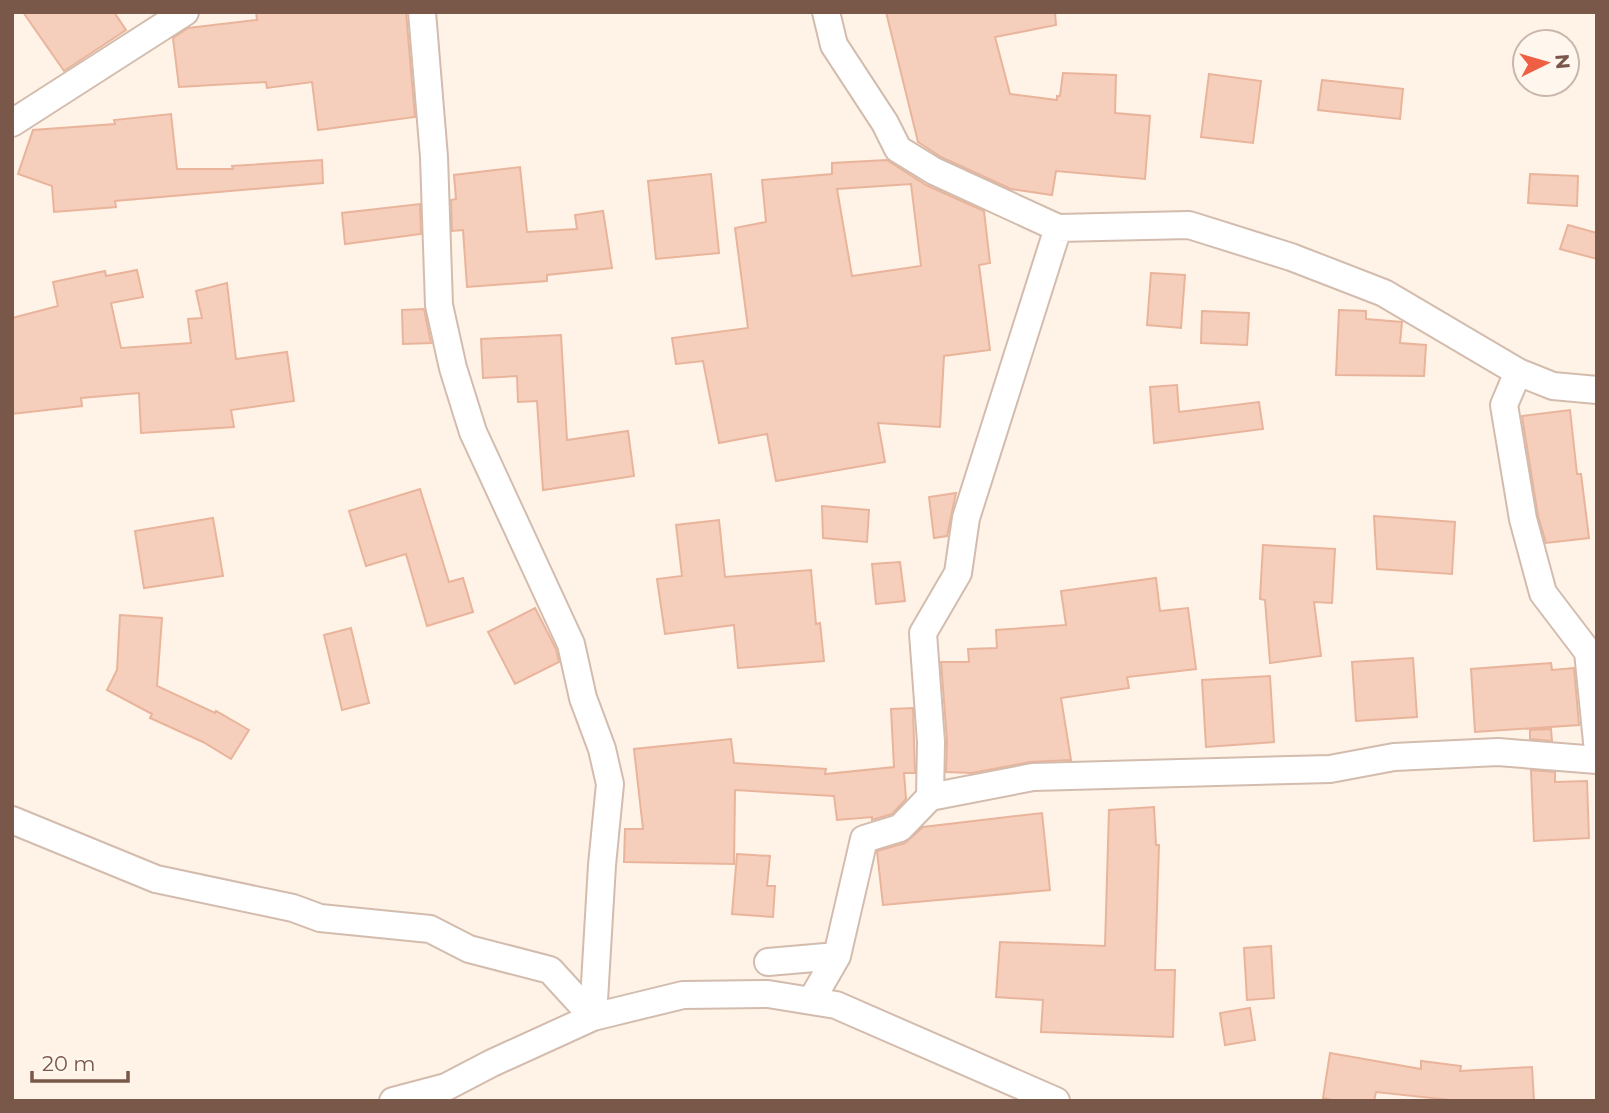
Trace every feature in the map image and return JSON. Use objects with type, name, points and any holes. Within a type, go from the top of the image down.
[{"type":"street","points":[[12,124],[185,12]]},
{"type":"street","points":[[422,12],[434,157],[439,305],[453,368],[474,432],[571,644],[583,698],[602,749],[610,784],[593,1017]]},
{"type":"street","points":[[826,12],[834,45],[885,123],[898,149],[934,171],[1058,228],[1189,225],[1291,257],[1384,293],[1518,373],[1553,386],[1597,390]]},
{"type":"street","points":[[930,797],[931,742],[923,633],[958,573],[966,518],[1058,228]]},
{"type":"street","points":[[1518,373],[1504,405],[1523,519],[1543,593],[1588,652],[1597,742]]},
{"type":"street","points":[[811,1001],[837,956],[864,839],[900,828],[930,797],[1033,777],[1329,769],[1394,757],[1498,752],[1597,760]]},
{"type":"street","points":[[12,820],[156,879],[293,908],[320,918],[430,929],[469,949],[550,970],[593,1017]]},
{"type":"street","points":[[768,962],[837,956]]},
{"type":"street","points":[[393,1101],[446,1087],[593,1017],[683,995],[768,994],[836,1005],[1056,1101]]},
{"type":"building","points":[[23,12],[114,12],[126,30],[64,71]]},
{"type":"building","points":[[256,12],[406,12],[415,117],[318,130],[312,82],[267,88],[266,82],[179,87],[173,38],[188,28],[257,20]]},
{"type":"building","points":[[886,12],[1055,12],[1056,25],[995,37],[1010,94],[1057,100],[1063,73],[1116,75],[1115,113],[1150,116],[1145,179],[1056,171],[1052,195],[1011,189],[941,157],[918,142]]},
{"type":"building","points":[[1209,74],[1261,81],[1253,143],[1201,137]]},
{"type":"building","points":[[1322,80],[1403,89],[1400,119],[1318,110]]},
{"type":"building","points":[[171,114],[177,169],[233,169],[232,166],[322,160],[323,183],[115,201],[116,207],[54,212],[52,186],[18,174],[33,130],[115,124],[114,120]]},
{"type":"building","points":[[887,160],[926,185],[984,211],[990,263],[979,265],[990,350],[944,356],[940,427],[878,423],[885,462],[776,481],[767,434],[719,443],[703,361],[676,364],[672,338],[748,328],[735,228],[766,222],[762,180],[832,174],[832,163]],"holes":[[[911,184],[921,266],[852,276],[837,189]]]},
{"type":"building","points":[[520,167],[527,232],[577,229],[575,215],[603,211],[612,268],[547,275],[547,281],[467,287],[463,230],[452,231],[451,200],[456,199],[454,175]]},
{"type":"building","points":[[711,174],[719,253],[656,259],[648,181]]},
{"type":"building","points":[[1530,174],[1578,176],[1577,206],[1528,203]]},
{"type":"building","points":[[420,204],[421,234],[345,244],[342,213]]},
{"type":"building","points":[[1568,225],[1597,233],[1597,259],[1560,249]]},
{"type":"building","points":[[137,270],[143,297],[111,303],[121,348],[191,343],[188,319],[202,318],[196,291],[227,283],[236,359],[287,352],[294,401],[231,410],[234,427],[141,433],[139,393],[81,398],[82,406],[12,414],[12,318],[58,306],[53,282],[105,271],[106,276]]},
{"type":"building","points":[[1151,273],[1185,275],[1181,328],[1147,325]]},
{"type":"building","points":[[424,309],[431,343],[403,344],[402,310]]},
{"type":"building","points":[[1339,310],[1366,311],[1366,319],[1402,322],[1400,343],[1426,345],[1424,376],[1336,375]]},
{"type":"building","points":[[1202,311],[1249,313],[1247,345],[1201,343]]},
{"type":"building","points":[[561,335],[567,440],[628,431],[634,476],[543,490],[537,401],[518,402],[517,376],[483,378],[481,339]]},
{"type":"building","points":[[1177,385],[1179,412],[1259,402],[1263,429],[1154,443],[1150,387]]},
{"type":"building","points":[[1570,410],[1577,474],[1581,474],[1589,538],[1546,543],[1538,516],[1522,416]]},
{"type":"building","points":[[420,489],[449,582],[463,578],[473,612],[427,626],[406,554],[366,566],[349,511]]},
{"type":"building","points":[[956,493],[947,536],[934,538],[929,497]]},
{"type":"building","points":[[822,506],[869,510],[867,542],[823,538]]},
{"type":"building","points":[[1374,516],[1455,522],[1452,574],[1377,569]]},
{"type":"building","points":[[213,518],[223,576],[144,588],[135,531]]},
{"type":"building","points":[[719,520],[725,577],[811,570],[816,624],[820,623],[824,661],[738,668],[734,625],[665,634],[657,579],[682,576],[676,525]]},
{"type":"building","points":[[1263,545],[1335,549],[1332,603],[1314,602],[1321,656],[1270,663],[1265,600],[1260,599]]},
{"type":"building","points":[[900,562],[905,601],[876,604],[872,564]]},
{"type":"building","points":[[1156,578],[1160,611],[1188,608],[1196,669],[1127,677],[1129,688],[1061,698],[1071,760],[1030,762],[972,773],[946,772],[947,741],[941,662],[969,662],[968,649],[997,648],[996,630],[1066,625],[1061,591]]},
{"type":"building","points":[[535,608],[556,649],[559,662],[515,684],[488,632]]},
{"type":"building","points":[[120,615],[162,618],[157,686],[215,713],[216,711],[249,730],[231,759],[203,742],[150,718],[152,714],[107,690],[117,670]]},
{"type":"building","points":[[351,628],[369,703],[342,710],[324,635]]},
{"type":"building","points":[[1413,658],[1417,717],[1356,721],[1352,662]]},
{"type":"building","points":[[1551,663],[1552,670],[1574,668],[1579,725],[1475,732],[1471,669]]},
{"type":"building","points":[[1270,676],[1274,742],[1206,747],[1202,680]]},
{"type":"building","points":[[913,708],[915,773],[904,773],[906,799],[892,814],[872,820],[872,817],[837,820],[834,796],[735,790],[734,864],[624,862],[625,829],[643,829],[634,749],[731,739],[734,763],[826,769],[825,774],[894,767],[891,709]]},
{"type":"building","points":[[1551,729],[1552,741],[1530,739],[1530,730]]},
{"type":"building","points":[[1531,770],[1555,772],[1555,782],[1587,781],[1589,838],[1534,841]]},
{"type":"building","points":[[1154,807],[1156,845],[1159,845],[1155,970],[1175,970],[1173,1037],[1041,1032],[1043,1000],[996,997],[1000,942],[1105,946],[1109,810]]},
{"type":"building","points":[[1042,813],[1050,890],[883,905],[877,851],[905,843],[923,827]]},
{"type":"building","points":[[737,854],[770,856],[767,886],[775,886],[773,917],[732,914]]},
{"type":"building","points":[[1271,946],[1274,998],[1247,1000],[1244,948]]},
{"type":"building","points":[[1250,1008],[1255,1040],[1225,1045],[1220,1013]]},
{"type":"building","points":[[1330,1053],[1421,1069],[1421,1061],[1461,1066],[1460,1071],[1532,1067],[1534,1101],[1460,1101],[1376,1092],[1374,1101],[1336,1101],[1323,1098]]}]
